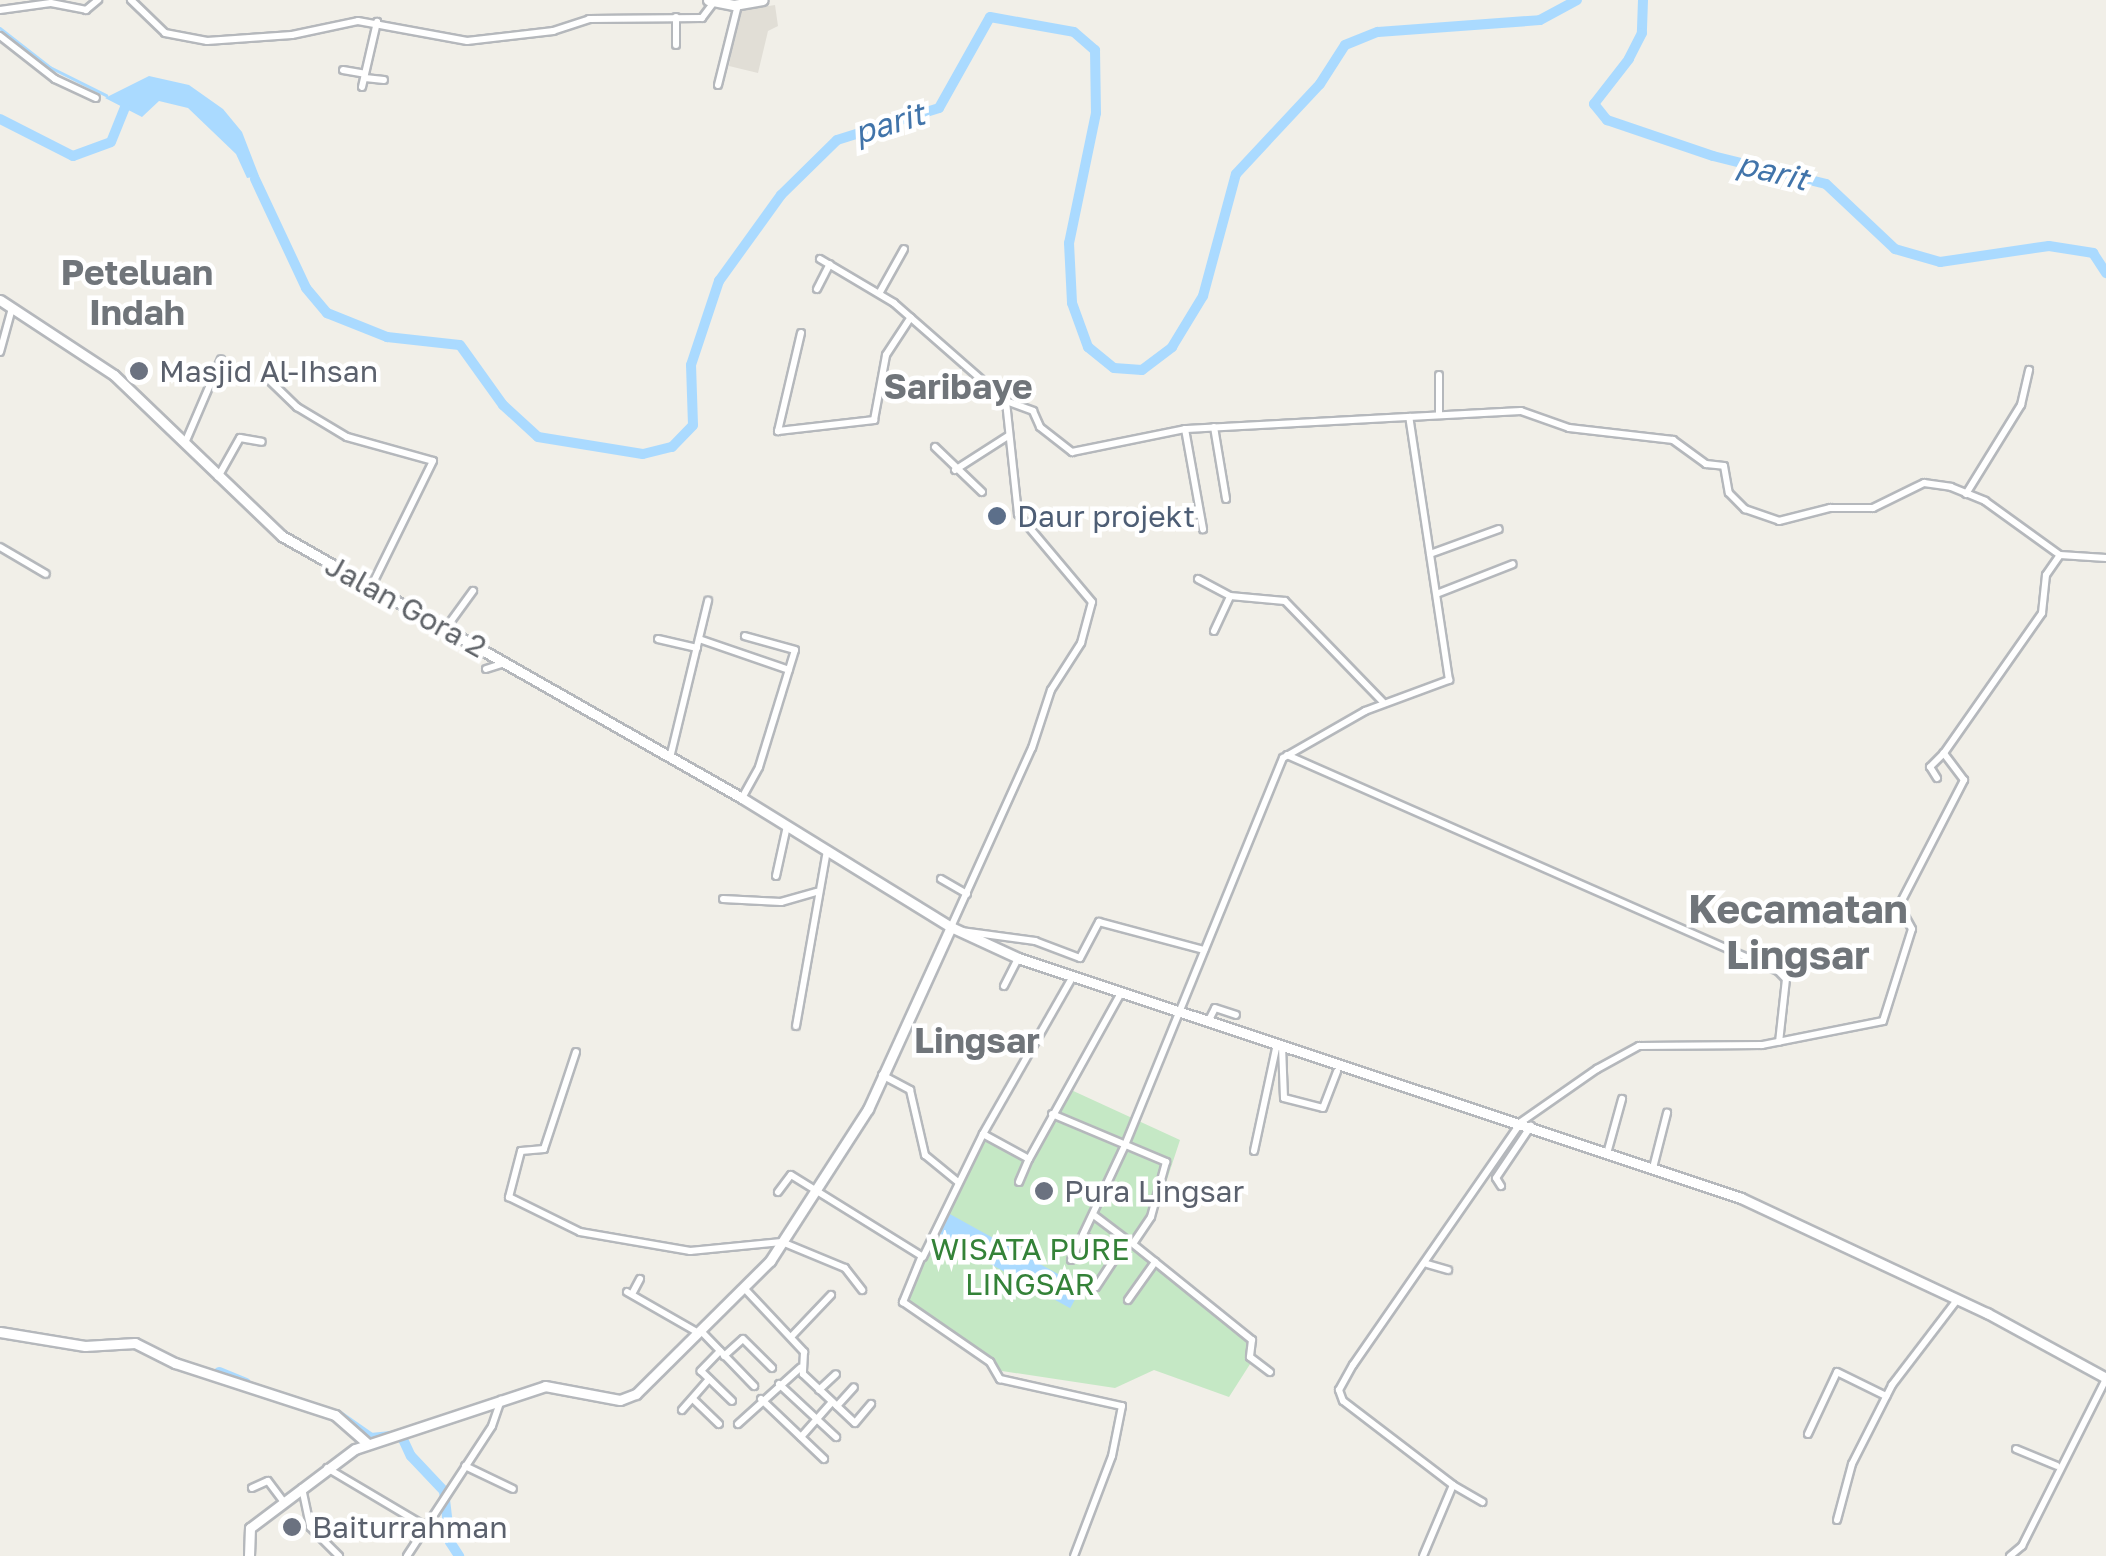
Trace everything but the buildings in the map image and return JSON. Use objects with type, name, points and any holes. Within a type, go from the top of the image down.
[{"type":"street","points":[[0,10],[58,3],[86,10],[98,0]]},
{"type":"street","points":[[131,0],[161,30],[197,41],[377,22],[467,41],[553,31],[589,19],[705,18],[711,1],[738,5],[763,0]]},
{"type":"street","points":[[718,86],[738,5]]},
{"type":"street","points":[[676,16],[676,45]]},
{"type":"street","points":[[364,80],[377,22]]},
{"type":"street","points":[[0,36],[58,82],[96,98]]},
{"type":"street","points":[[343,70],[364,80],[384,80]]},
{"type":"street","points":[[880,292],[904,249]]},
{"type":"street","points":[[820,259],[880,292],[1006,401],[1033,411],[1040,427],[1072,452],[1185,429],[1410,420],[1438,414],[1521,411],[1569,428],[1669,439],[1701,459],[1724,466],[1729,493],[1745,509],[1779,521],[1830,508],[1874,508],[1924,483],[1966,494],[2060,555],[2106,558]]},
{"type":"street","points":[[817,289],[830,264]]},
{"type":"street","name":"Jalan Gora 2","points":[[0,300],[114,374],[282,536],[742,798],[956,929],[1018,958],[1121,993],[1654,1164],[1958,1298],[2106,1379]]},
{"type":"street","points":[[0,352],[13,307]]},
{"type":"street","points":[[801,333],[778,431],[874,420],[886,355],[911,317]]},
{"type":"street","points":[[185,443],[222,358]]},
{"type":"street","points":[[1966,494],[2023,400],[2029,370]]},
{"type":"street","points":[[1438,414],[1440,375]]},
{"type":"street","points":[[265,376],[297,407],[347,437],[433,461],[371,587]]},
{"type":"street","points":[[249,1556],[250,1528],[326,1468],[368,1444],[502,1397],[560,1385],[629,1399],[744,1288],[782,1242],[856,1131],[956,929],[1051,690],[1081,644],[1092,598],[1018,514],[1006,401]]},
{"type":"street","points":[[1070,1260],[1125,1145],[1177,1011],[1287,755],[1383,702],[1448,682],[1439,594],[1410,420]]},
{"type":"street","points":[[1214,427],[1226,499]]},
{"type":"street","points":[[1185,429],[1203,530]]},
{"type":"street","points":[[955,470],[1008,436]]},
{"type":"street","points":[[218,478],[240,438],[262,442]]},
{"type":"street","points":[[935,447],[982,492]]},
{"type":"street","points":[[1430,554],[1499,530]]},
{"type":"street","points":[[0,547],[46,574]]},
{"type":"street","points":[[1937,778],[1930,767],[1944,753],[2042,613],[2046,575],[2060,555]]},
{"type":"street","points":[[1439,594],[1513,564]]},
{"type":"street","points":[[1198,579],[1230,596],[1285,601],[1383,702]]},
{"type":"street","points":[[446,628],[472,591]]},
{"type":"street","points":[[1214,631],[1230,596]]},
{"type":"street","points":[[670,758],[708,601]]},
{"type":"street","points":[[742,798],[759,767],[794,649],[745,636]]},
{"type":"street","points":[[658,639],[697,648]]},
{"type":"street","points":[[699,639],[789,670]]},
{"type":"street","points":[[486,669],[499,670],[506,662]]},
{"type":"street","points":[[1484,1502],[1453,1484],[1340,1396],[1353,1365],[1427,1264],[1521,1122],[1630,1049],[1779,1042],[1820,1032],[1875,1026],[1885,1018],[1912,929],[1900,904],[1928,838],[1964,780],[1944,753]]},
{"type":"street","points":[[1287,755],[1778,971],[1785,993],[1779,1042]]},
{"type":"street","points":[[776,876],[787,826]]},
{"type":"street","points":[[796,1026],[827,850]]},
{"type":"street","points":[[941,880],[968,894]]},
{"type":"street","points":[[723,899],[781,902],[817,890]]},
{"type":"street","points":[[956,929],[1035,941],[1080,958],[1099,922],[1204,950]]},
{"type":"street","points":[[1004,986],[1018,958]]},
{"type":"street","points":[[1073,976],[983,1134],[903,1302],[992,1364],[995,1374],[1018,1386],[1116,1400],[1122,1406],[1112,1456],[1074,1556]]},
{"type":"street","points":[[1019,1182],[1052,1114],[1121,993]]},
{"type":"street","points":[[1209,1020],[1216,1008],[1236,1015]]},
{"type":"street","points":[[1280,1045],[1284,1098],[1323,1108],[1337,1072]]},
{"type":"street","points":[[1254,1151],[1280,1045]]},
{"type":"street","points":[[576,1052],[544,1149],[521,1151],[508,1198],[580,1232],[690,1251],[782,1242],[845,1268],[862,1290]]},
{"type":"street","points":[[881,1074],[910,1090],[924,1155],[958,1182]]},
{"type":"street","points":[[1608,1150],[1622,1099]]},
{"type":"street","points":[[1654,1164],[1667,1112]]},
{"type":"street","points":[[1052,1114],[1167,1165],[1151,1217],[1096,1287]]},
{"type":"street","points":[[1501,1186],[1496,1178],[1532,1125]]},
{"type":"street","points":[[983,1134],[1029,1159]]},
{"type":"street","points":[[778,1192],[789,1174],[921,1258]]},
{"type":"street","points":[[1094,1216],[1252,1340],[1250,1356],[1270,1372]]},
{"type":"street","points":[[1084,1236],[1117,1256]]},
{"type":"street","points":[[1128,1300],[1155,1262]]},
{"type":"street","points":[[1427,1264],[1448,1270]]},
{"type":"street","points":[[640,1280],[629,1293],[699,1331],[754,1386]]},
{"type":"street","points":[[738,1424],[806,1358],[744,1288]]},
{"type":"street","points":[[791,1338],[830,1295]]},
{"type":"street","points":[[1837,1520],[1852,1464],[1886,1396],[1958,1298]]},
{"type":"street","points":[[0,1332],[85,1346],[130,1342],[255,1390],[336,1415],[368,1444]]},
{"type":"street","points":[[732,1401],[702,1368],[742,1339],[772,1368]]},
{"type":"street","points":[[800,1368],[855,1423],[870,1404]]},
{"type":"street","points":[[1808,1434],[1837,1372],[1886,1396]]},
{"type":"street","points":[[819,1390],[836,1374]]},
{"type":"street","points":[[682,1410],[709,1379]]},
{"type":"street","points":[[2015,1555],[2106,1379]]},
{"type":"street","points":[[779,1384],[836,1438]]},
{"type":"street","points":[[801,1437],[817,1418],[854,1388]]},
{"type":"street","points":[[407,1556],[422,1525],[466,1466],[502,1397]]},
{"type":"street","points":[[692,1399],[719,1424]]},
{"type":"street","points":[[761,1399],[824,1459]]},
{"type":"street","points":[[2016,1450],[2058,1466]]},
{"type":"street","points":[[466,1466],[513,1489]]},
{"type":"street","points":[[326,1468],[422,1525]]},
{"type":"street","points":[[252,1488],[268,1480],[283,1501]]},
{"type":"street","points":[[1423,1556],[1453,1484]]},
{"type":"street","points":[[302,1487],[310,1527],[339,1556]]},
{"type":"shaded area","points":[[775,5],[778,26],[768,31],[758,73],[729,66],[738,11]]},
{"type":"green space","name":"WISATA PURE LINGSAR","points":[[1069,1089],[1180,1140],[1158,1207],[1128,1245],[1248,1339],[1252,1361],[1229,1397],[1154,1370],[1115,1388],[1002,1371],[903,1300],[982,1136],[1031,1158]]},
{"type":"water","points":[[149,76],[189,85],[223,109],[242,132],[259,176],[247,178],[236,154],[188,108],[159,101],[142,117],[105,98]]},
{"type":"water","points":[[948,1213],[1082,1287],[1070,1308],[936,1234]]},
{"type":"waterway","name":"parit","points":[[255,179],[306,288],[327,313],[387,337],[460,345],[503,405],[538,437],[643,454],[672,447],[693,425],[691,365],[719,281],[781,195],[837,140],[939,108],[990,17],[1074,32],[1095,50],[1096,113],[1069,243],[1072,303],[1088,347],[1114,368],[1142,370],[1172,347],[1203,296],[1236,174],[1320,84],[1345,45],[1378,32],[1540,20],[1577,0]]},
{"type":"waterway","name":"parit","points":[[1643,0],[1642,33],[1629,59],[1594,104],[1607,120],[1713,156],[1826,184],[1895,249],[1940,262],[2049,246],[2093,253],[2106,273]]},
{"type":"waterway","points":[[0,28],[50,67],[106,95]]},
{"type":"waterway","points":[[0,119],[73,156],[111,142],[125,108]]},
{"type":"waterway","points":[[219,1372],[246,1383]]},
{"type":"waterway","points":[[337,1414],[371,1438],[401,1435],[411,1456],[444,1491],[450,1542],[459,1556]]},
{"type":"place","name":"Masjid Al-Ihsan","points":[[139,371]]},
{"type":"place","name":"Daur projekt","points":[[997,516]]},
{"type":"place","name":"Pura Lingsar","points":[[1044,1191]]},
{"type":"place","name":"Baiturrahman","points":[[292,1527]]},
{"type":"district","name":"Peteluan Indah","points":[[137,292]]},
{"type":"district","name":"Saribaye","points":[[958,386]]},
{"type":"district","name":"Kecamatan Lingsar","points":[[1798,931]]},
{"type":"district","name":"Lingsar","points":[[977,1040]]}]
